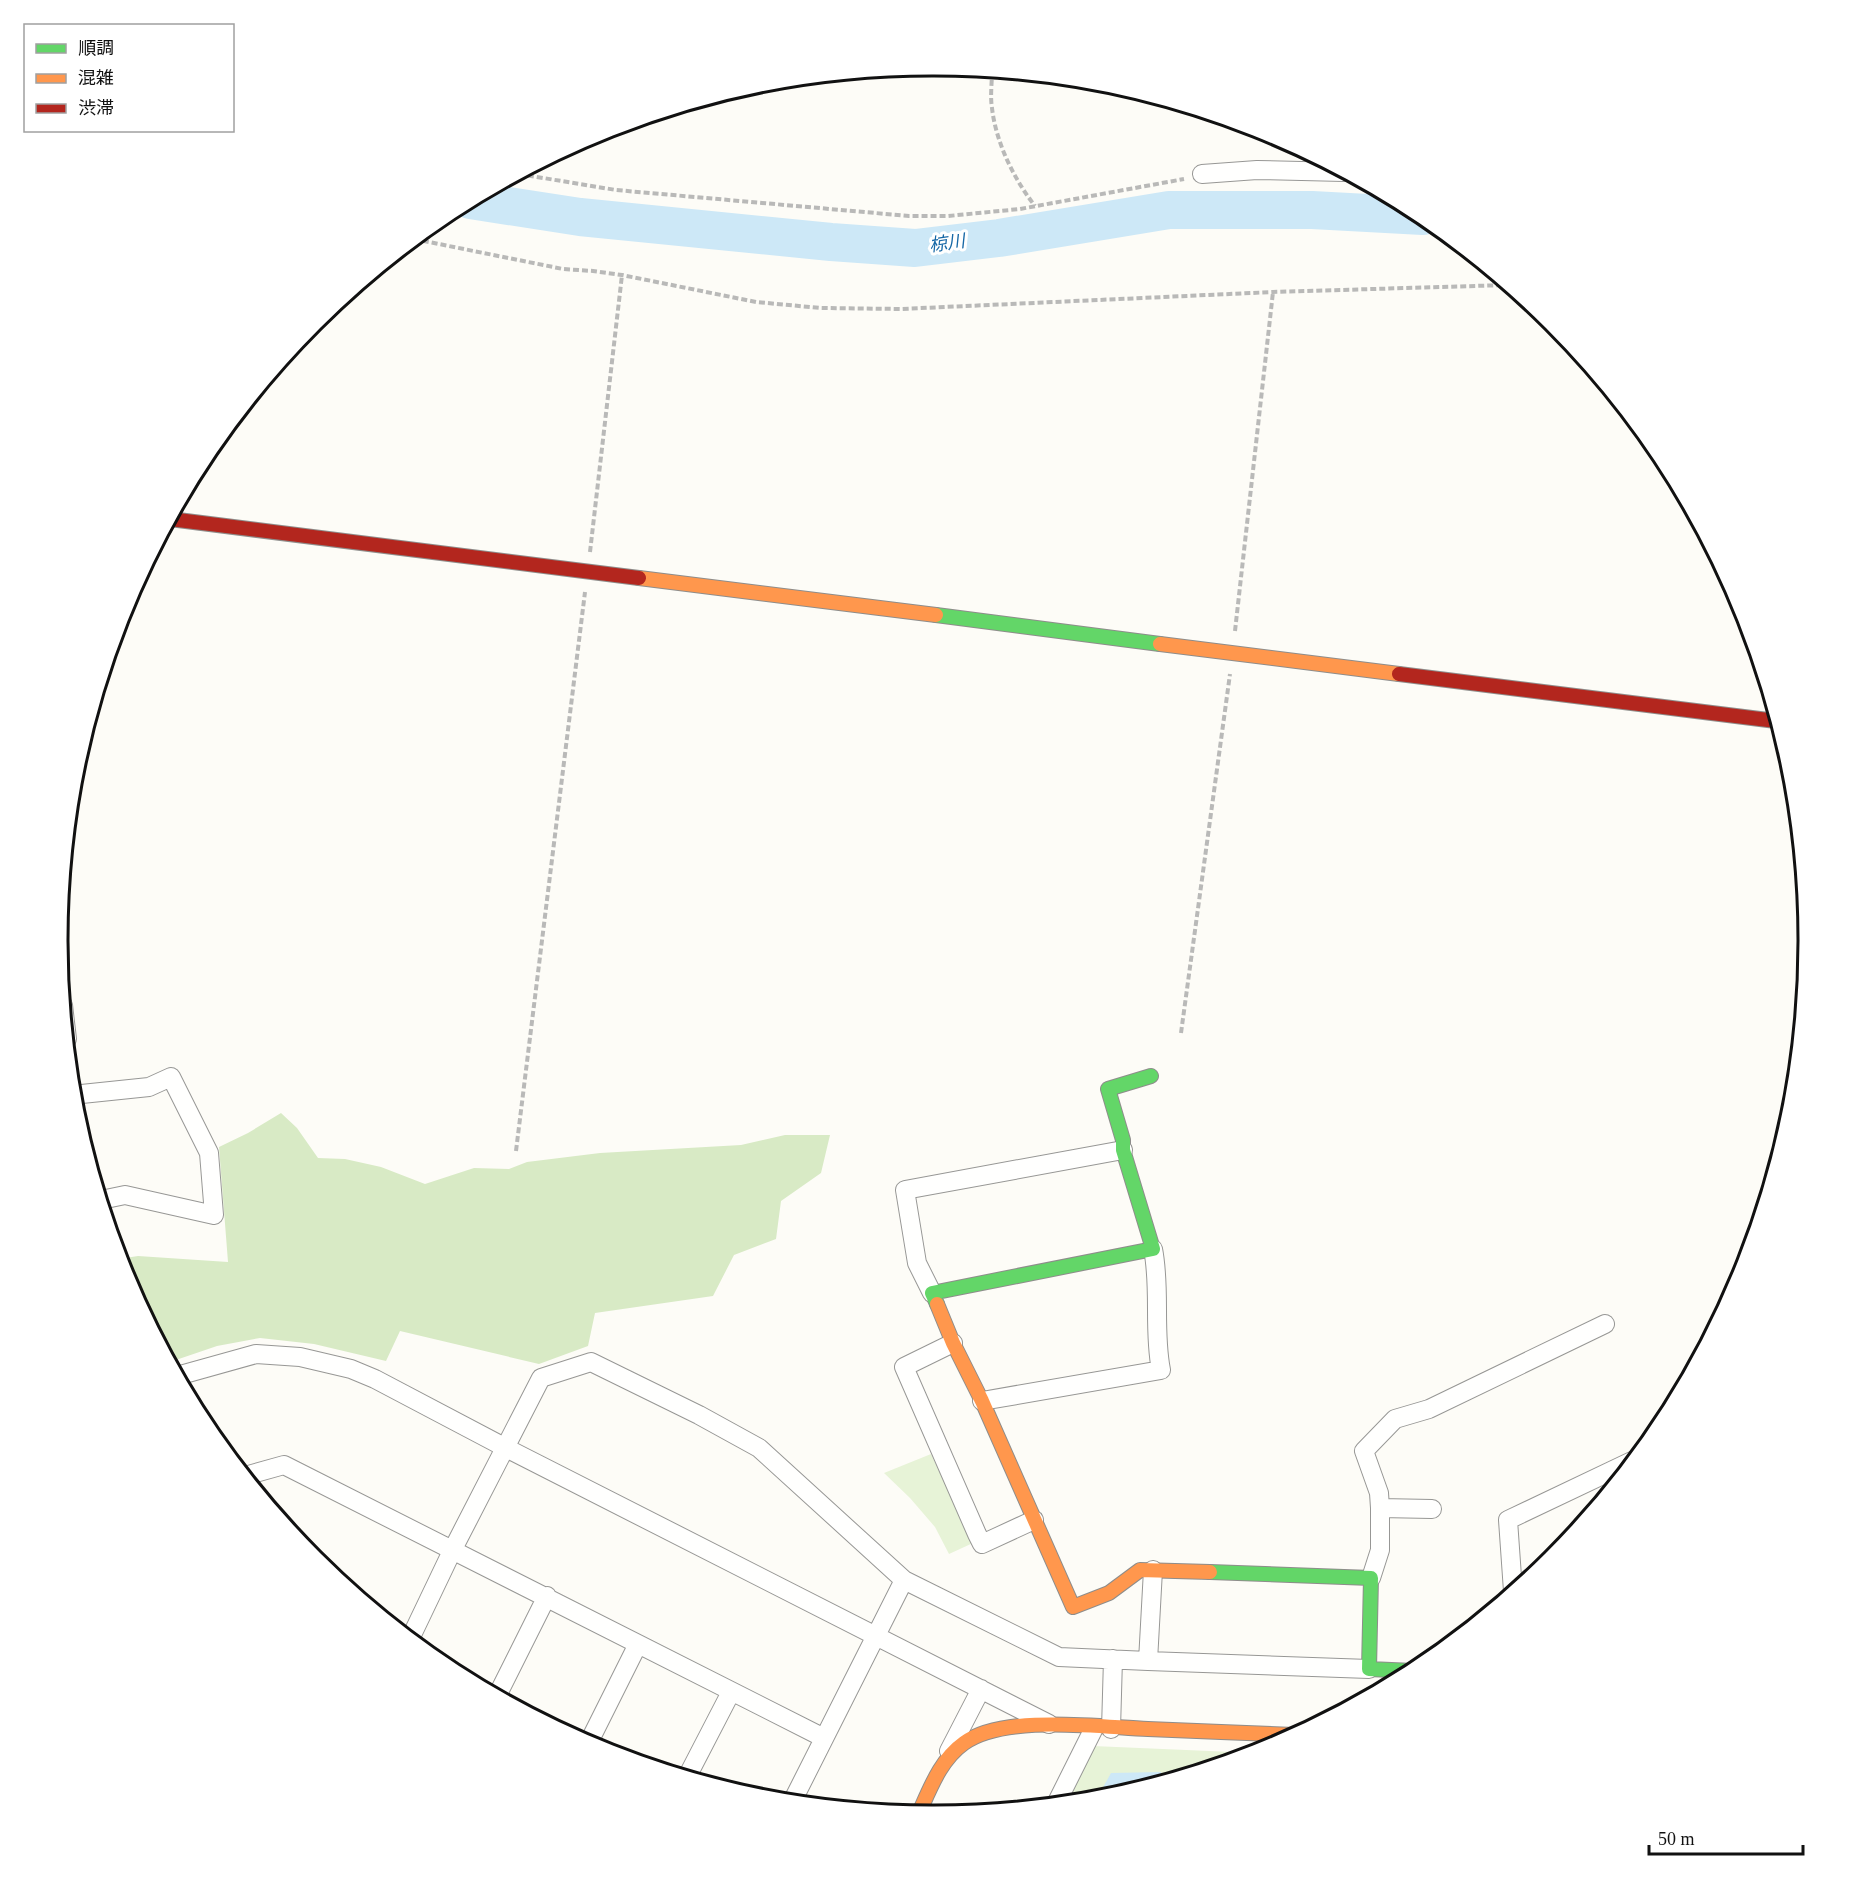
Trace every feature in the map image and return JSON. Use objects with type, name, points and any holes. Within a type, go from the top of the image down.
[{"type":"street","points":[[1202,174],[1257,170],[1328,172]]},
{"type":"street","points":[[177,520],[1769,720]]},
{"type":"street","points":[[982,1401],[1161,1370],[1156,1348],[1157,1266],[1123,1150],[1123,1140],[1108,1089],[1151,1076]]},
{"type":"street","points":[[82,1094],[149,1087],[171,1077],[209,1153],[214,1215],[125,1195],[107,1199]]},
{"type":"street","points":[[1123,1150],[905,1190],[917,1263],[982,1401],[1073,1607],[1096,1600],[1119,1588],[1140,1570],[1371,1578]]},
{"type":"street","points":[[932,1293],[1153,1249]]},
{"type":"street","points":[[1369,1669],[1371,1578],[1380,1550],[1380,1508],[1379,1493],[1364,1451],[1395,1419],[1429,1409],[1605,1324]]},
{"type":"street","points":[[953,1343],[904,1367],[977,1534],[982,1544],[1034,1520]]},
{"type":"street","points":[[184,1374],[256,1354],[300,1357],[351,1369],[375,1379],[506,1448],[1052,1725]]},
{"type":"street","points":[[413,1632],[541,1378],[591,1362],[699,1415],[759,1448],[904,1580],[1059,1657],[1397,1670]]},
{"type":"street","points":[[252,1474],[284,1465],[824,1738]]},
{"type":"street","points":[[1512,1582],[1508,1520],[1619,1467]]},
{"type":"street","points":[[1380,1508],[1432,1509]]},
{"type":"street","points":[[1148,1661],[1153,1570]]},
{"type":"street","points":[[796,1794],[904,1580]]},
{"type":"street","points":[[500,1690],[547,1596]]},
{"type":"street","points":[[592,1736],[638,1644]]},
{"type":"street","points":[[1061,1795],[1103,1728],[1113,1659]]},
{"type":"street","points":[[923,1805],[981,1689]]},
{"type":"street","points":[[690,1771],[731,1692]]},
{"type":"street","points":[[936,1775],[955,1750],[971,1739],[990,1731],[1013,1726],[1052,1725],[1276,1734]]},
{"type":"path","points":[[992,77],[992,108],[1000,141],[1024,192],[1035,206]]},
{"type":"path","points":[[529,176],[616,190],[880,215],[948,216],[1020,209],[1197,177],[1202,174]]},
{"type":"path","points":[[424,241],[563,269],[622,275],[756,302],[867,309],[1497,285]]},
{"type":"path","points":[[516,1151],[588,571],[622,275]]},
{"type":"path","points":[[1181,1033],[1233,654],[1273,292]]},
{"type":"green space","points":[[281,1113],[297,1128],[318,1158],[345,1159],[381,1167],[425,1184],[474,1168],[509,1169],[527,1162],[600,1153],[741,1145],[785,1135],[830,1135],[821,1173],[781,1201],[776,1239],[734,1255],[713,1296],[595,1313],[588,1346],[539,1364],[400,1331],[386,1361],[314,1344],[260,1338],[217,1346],[176,1360],[128,1258],[138,1256],[228,1262],[219,1147]]},
{"type":"green space","points":[[931,1454],[973,1543],[949,1554],[935,1527],[884,1473]]},
{"type":"green space","points":[[1093,1746],[1232,1752],[1156,1776],[1068,1794]]},
{"type":"water","points":[[1161,1772],[1161,1775],[1102,1789],[1111,1773]]},
{"type":"waterway","name":"椋川","points":[[483,202],[580,217],[915,248],[999,238],[1169,210],[1312,210],[1403,215]]},
{"type":"traffic: fast","points":[[936,615],[1160,644]]},
{"type":"traffic: fast","points":[[937,1304],[932,1293],[1153,1249],[1123,1150],[1123,1140],[1108,1089],[1151,1076]]},
{"type":"traffic: fast","points":[[1210,1572],[1371,1578],[1369,1669],[1397,1670]]},
{"type":"traffic: slow","points":[[639,578],[936,615]]},
{"type":"traffic: slow","points":[[1160,644],[1399,674]]},
{"type":"traffic: slow","points":[[937,1304],[1073,1607],[1109,1593],[1140,1570],[1210,1572]]},
{"type":"traffic: slow","points":[[923,1805],[942,1766],[956,1750],[981,1734],[1003,1728],[1053,1724],[1276,1734]]},
{"type":"traffic: jam","points":[[177,520],[639,578]]},
{"type":"traffic: jam","points":[[1399,674],[1769,720]]}]
